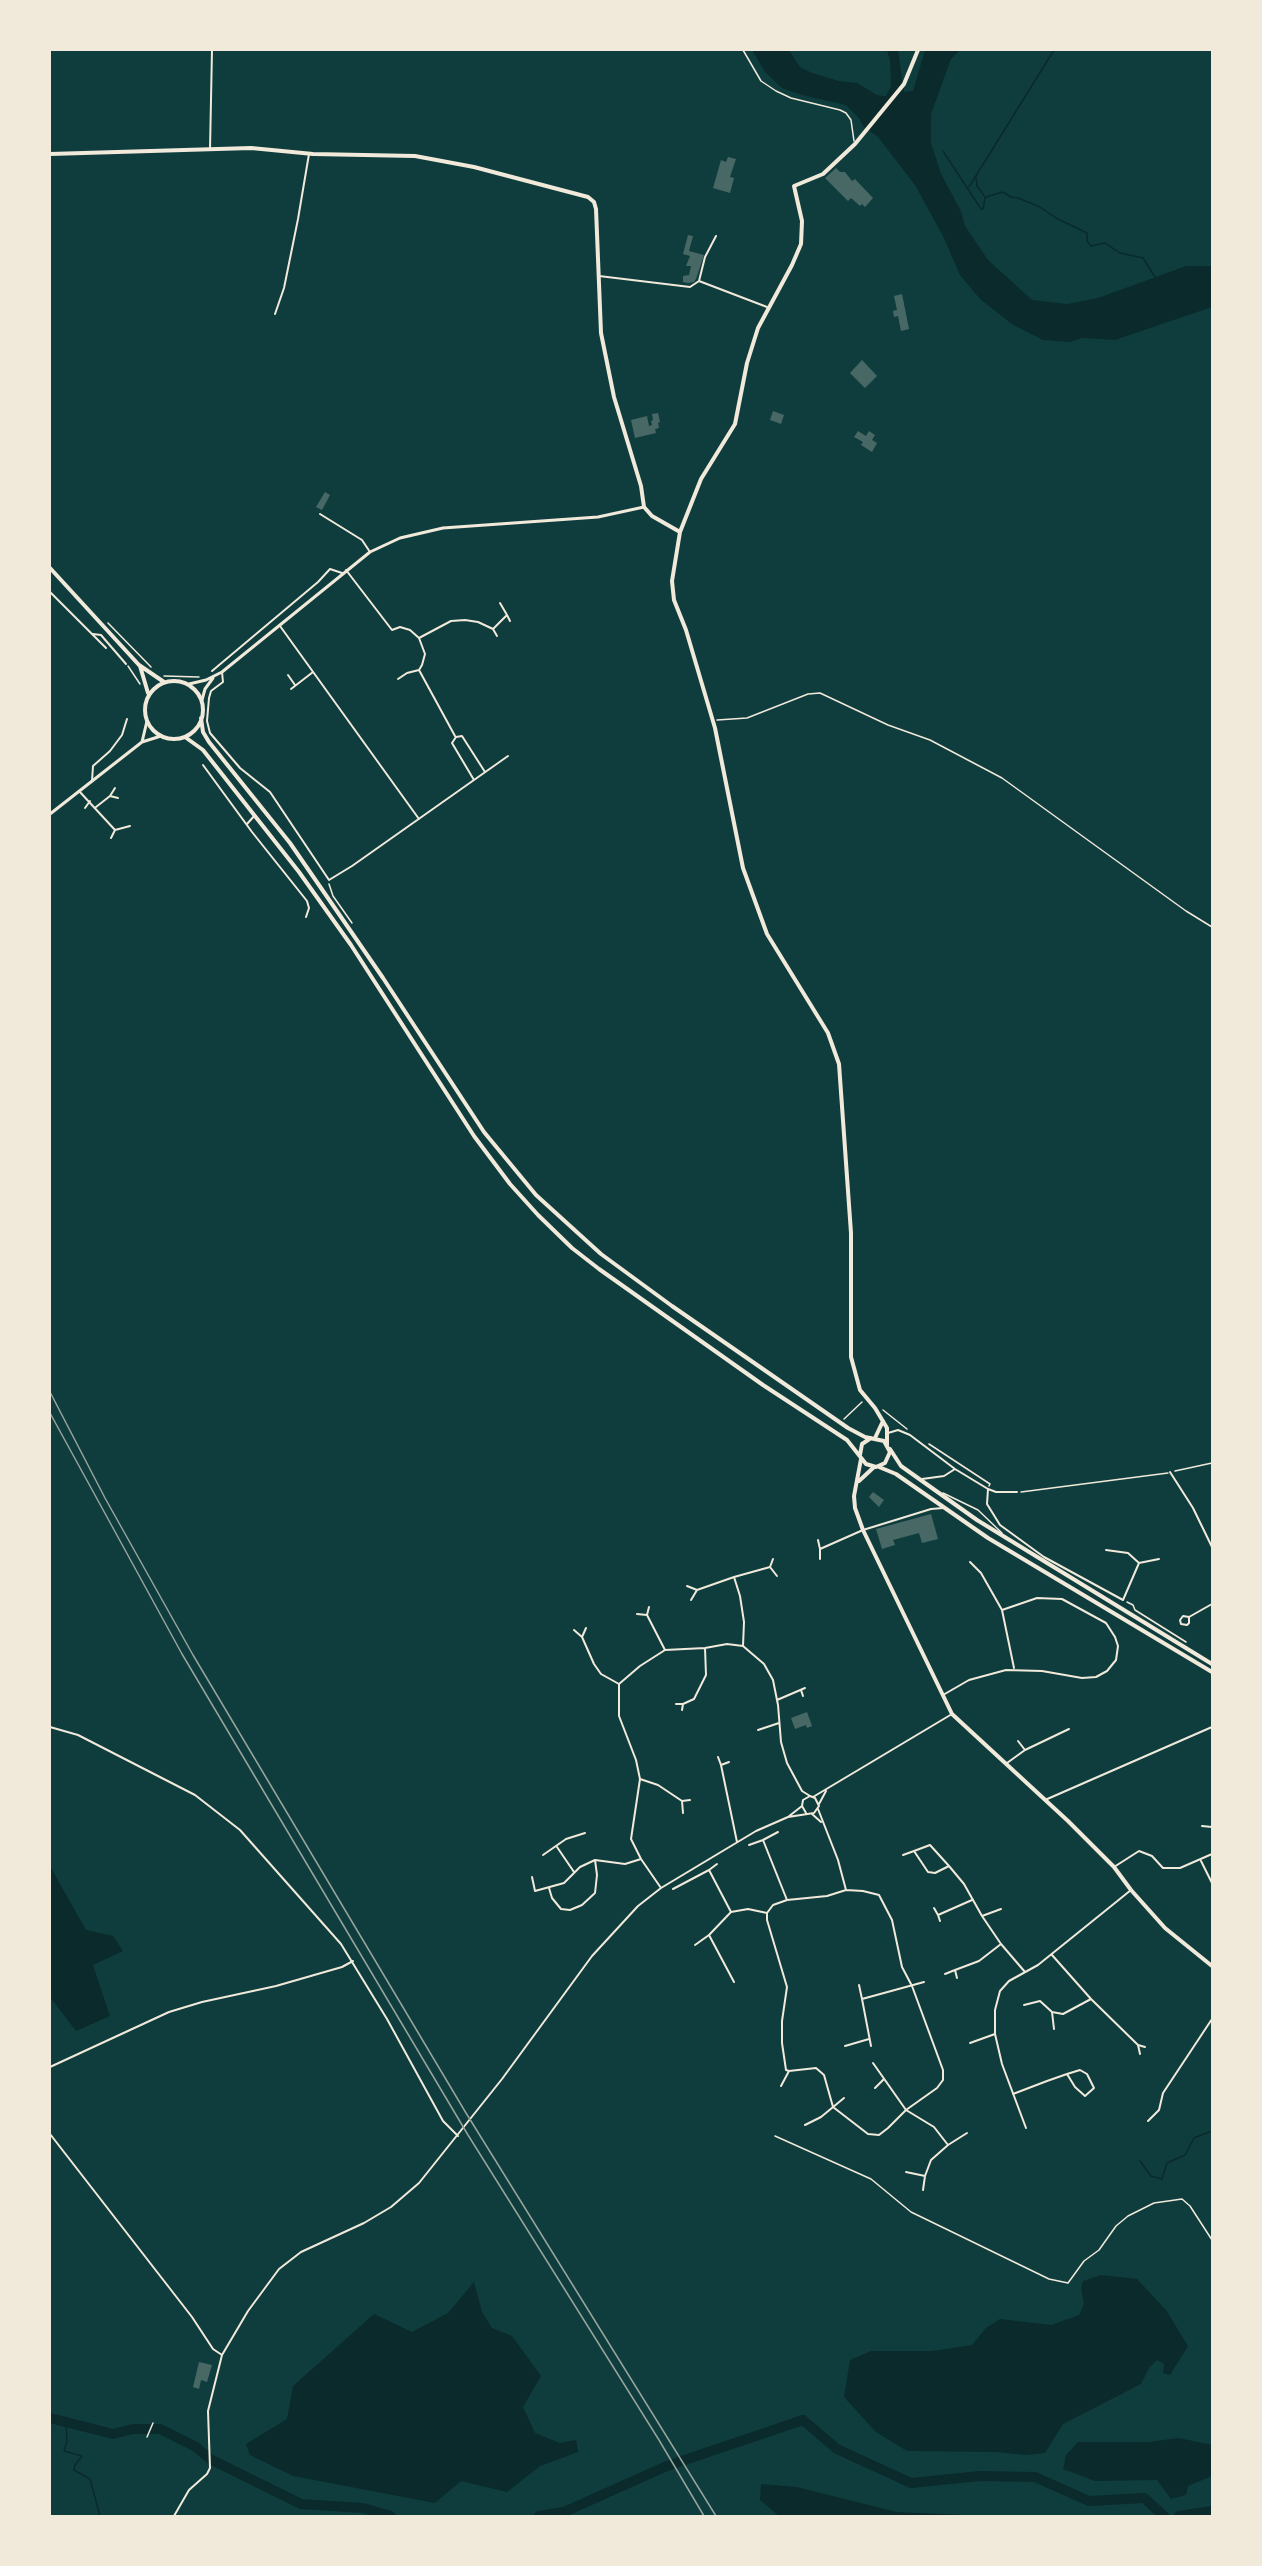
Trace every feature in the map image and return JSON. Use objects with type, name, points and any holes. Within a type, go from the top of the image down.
[{"type":"main road","points":[[858,1482],[888,1459],[888,1432],[883,1421],[860,1389],[851,1357],[851,1233],[839,1064],[828,1033],[785,966],[763,923],[743,868],[713,720],[672,588],[680,532],[700,480],[735,424],[747,363],[758,328],[801,244],[802,221],[794,186],[824,174],[856,142],[904,84],[918,50]]},
{"type":"main road","points":[[50,154],[251,148],[309,154],[415,156],[588,197],[594,202],[596,209],[601,333],[614,397],[641,486],[644,507],[652,516],[680,532]]},
{"type":"main road","points":[[50,568],[139,665],[164,682],[189,684],[197,690],[202,700],[203,732],[209,742],[263,808],[351,930],[484,1132],[536,1195],[576,1233],[631,1277],[848,1428],[882,1440],[901,1466],[1008,1540],[1212,1664]]},
{"type":"main road","points":[[139,665],[145,678],[148,694],[147,721],[153,733],[161,736],[185,737],[195,732],[201,718]]},
{"type":"main road","points":[[148,694],[154,687],[164,682]]},
{"type":"main road","points":[[185,737],[200,747],[255,815],[335,922],[490,1160],[538,1215],[572,1248],[763,1385],[847,1440],[866,1464],[896,1474],[996,1542],[1212,1672]]},
{"type":"main road","points":[[255,815],[263,808]]},
{"type":"main road","points":[[883,1421],[873,1438],[862,1444],[854,1501],[863,1530],[952,1714],[1114,1868],[1165,1928],[1212,1966]]},
{"type":"street","points":[[210,149],[212,50]]},
{"type":"street","points":[[274,314],[284,288],[304,191],[309,154]]},
{"type":"street","points":[[598,276],[690,287],[699,281],[705,257],[716,236]]},
{"type":"street","points":[[699,281],[767,307]]},
{"type":"street","points":[[189,684],[214,677],[222,672],[342,573],[370,552],[400,538],[443,528],[598,517],[644,507]]},
{"type":"street","points":[[320,514],[362,540],[370,552]]},
{"type":"street","points":[[212,670],[318,582],[330,569],[342,573]]},
{"type":"street","points":[[346,570],[392,630],[400,627],[410,630],[419,638],[424,654],[418,670]]},
{"type":"street","points":[[50,592],[106,648]]},
{"type":"street","points":[[500,603],[510,621]]},
{"type":"street","points":[[493,628],[507,615]]},
{"type":"street","points":[[419,638],[451,621],[478,622],[493,628],[497,636]]},
{"type":"street","points":[[280,626],[419,819]]},
{"type":"street","points":[[93,634],[101,635],[126,664]]},
{"type":"street","points":[[230,655],[236,662]]},
{"type":"street","points":[[398,679],[418,670]]},
{"type":"street","points":[[418,670],[456,737]]},
{"type":"street","points":[[222,672],[223,681],[211,691],[208,698],[207,721],[210,733],[240,768],[270,792],[328,880],[352,866],[508,756]]},
{"type":"street","points":[[291,688],[313,672]]},
{"type":"street","points":[[288,675],[295,685]]},
{"type":"street","points":[[202,700],[205,689],[214,677]]},
{"type":"street","points":[[92,781],[93,766],[110,751],[122,735],[127,719]]},
{"type":"street","points":[[142,742],[147,721]]},
{"type":"street","points":[[50,814],[142,742],[161,736]]},
{"type":"street","points":[[474,780],[452,743],[456,737],[462,736],[485,772]]},
{"type":"street","points":[[203,765],[307,901],[309,908],[306,917]]},
{"type":"street","points":[[96,807],[110,796],[115,788]]},
{"type":"street","points":[[79,791],[115,830]]},
{"type":"street","points":[[110,796],[118,798]]},
{"type":"street","points":[[86,808],[90,801]]},
{"type":"street","points":[[247,824],[255,815]]},
{"type":"street","points":[[111,838],[115,830],[130,826]]},
{"type":"street","points":[[888,1432],[898,1430],[910,1435],[955,1469],[988,1489],[996,1492],[1017,1492]]},
{"type":"street","points":[[920,1479],[938,1478],[948,1475],[955,1469]]},
{"type":"street","points":[[1170,1472],[1193,1508],[1212,1547]]},
{"type":"street","points":[[988,1489],[987,1504],[1000,1525],[1044,1557],[1123,1600],[1139,1563]]},
{"type":"street","points":[[820,1549],[863,1530],[931,1509],[944,1508]]},
{"type":"street","points":[[818,1540],[820,1559]]},
{"type":"street","points":[[1106,1550],[1128,1553],[1139,1563]]},
{"type":"street","points":[[770,1567],[773,1559]]},
{"type":"street","points":[[1139,1563],[1159,1559]]},
{"type":"street","points":[[970,1563],[981,1573],[1002,1610],[1015,1669]]},
{"type":"street","points":[[770,1567],[777,1576]]},
{"type":"street","points":[[691,1600],[697,1590],[770,1567]]},
{"type":"street","points":[[734,1577],[744,1622],[743,1646]]},
{"type":"street","points":[[687,1586],[697,1590]]},
{"type":"street","points":[[943,1695],[984,1675],[1015,1669],[1082,1678],[1095,1677],[1107,1671],[1116,1660],[1118,1646],[1106,1623],[1062,1599],[1037,1598],[1002,1610]]},
{"type":"street","points":[[1189,1617],[1212,1604]]},
{"type":"street","points":[[649,1607],[647,1615],[665,1650]]},
{"type":"street","points":[[637,1614],[647,1615]]},
{"type":"street","points":[[582,1637],[586,1628]]},
{"type":"street","points":[[573,1630],[582,1637],[601,1674],[619,1684]]},
{"type":"street","points":[[661,1888],[641,1859],[631,1834],[640,1779],[636,1760],[619,1716],[619,1684],[640,1666],[665,1650],[705,1648],[727,1644],[743,1646],[764,1664],[772,1680],[777,1700],[787,1763],[802,1791],[801,1806],[788,1817]]},
{"type":"street","points":[[676,1704],[683,1704],[694,1699],[706,1675],[705,1648]]},
{"type":"street","points":[[777,1700],[803,1689],[803,1696]]},
{"type":"street","points":[[682,1710],[683,1704]]},
{"type":"street","points":[[803,1800],[826,1791],[952,1714]]},
{"type":"street","points":[[758,1730],[779,1723]]},
{"type":"street","points":[[1045,1800],[1212,1726]]},
{"type":"street","points":[[50,1727],[78,1735],[195,1795],[240,1830],[341,1944],[353,1961],[443,2121],[458,2136]]},
{"type":"street","points":[[1057,1727],[1059,1733]]},
{"type":"street","points":[[1005,1765],[1025,1750],[1069,1729]]},
{"type":"street","points":[[1018,1741],[1025,1750]]},
{"type":"street","points":[[718,1757],[737,1842]]},
{"type":"street","points":[[721,1765],[729,1762]]},
{"type":"street","points":[[640,1779],[658,1785],[682,1801],[690,1800]]},
{"type":"street","points":[[802,1791],[819,1804]]},
{"type":"street","points":[[826,1791],[818,1809],[838,1860],[846,1890]]},
{"type":"street","points":[[682,1801],[683,1814]]},
{"type":"street","points":[[801,1806],[806,1813]]},
{"type":"street","points":[[811,1814],[818,1809]]},
{"type":"street","points":[[174,2517],[189,2490],[207,2474],[210,2459],[208,2411],[222,2355],[248,2311],[279,2270],[302,2252],[364,2223],[391,2207],[419,2183],[458,2136],[606,1939],[638,1906],[661,1888],[737,1842],[788,1817],[811,1814],[823,1824]]},
{"type":"street","points":[[1202,1826],[1212,1827]]},
{"type":"street","points":[[749,1845],[778,1832]]},
{"type":"street","points":[[543,1855],[566,1839],[585,1833]]},
{"type":"street","points":[[764,1840],[787,1900]]},
{"type":"street","points":[[903,1855],[930,1845],[964,1884],[1001,1944],[1025,1972]]},
{"type":"street","points":[[556,1846],[574,1872]]},
{"type":"street","points":[[914,1851],[928,1872],[935,1873],[949,1866]]},
{"type":"street","points":[[1114,1868],[1139,1851],[1152,1856],[1163,1868],[1180,1868],[1201,1861],[1212,1854]]},
{"type":"street","points":[[532,1877],[535,1891],[564,1883],[584,1864],[594,1860],[625,1864],[641,1859]]},
{"type":"street","points":[[549,1888],[552,1898],[561,1909],[570,1910],[582,1905],[595,1893],[597,1875],[594,1860]]},
{"type":"street","points":[[1201,1861],[1212,1883]]},
{"type":"street","points":[[673,1889],[717,1864]]},
{"type":"street","points":[[709,1870],[731,1912]]},
{"type":"street","points":[[846,1890],[879,1895],[892,1920],[902,1967],[912,1986],[939,2058],[943,2080],[937,2088],[906,2110],[879,2135],[868,2134],[833,2107],[824,2075],[816,2068],[789,2071],[786,2070],[782,2043],[782,2021],[787,1987],[767,1920],[767,1913],[773,1905],[787,1900],[826,1896],[846,1890]]},
{"type":"street","points":[[1026,2128],[1002,2064],[995,2034],[1000,1991],[1009,1981],[1052,1955],[1131,1890]]},
{"type":"street","points":[[938,1915],[972,1900]]},
{"type":"street","points":[[934,1908],[940,1921]]},
{"type":"street","points":[[695,1945],[709,1935],[731,1912],[748,1909],[767,1913]]},
{"type":"street","points":[[982,1916],[1001,1909]]},
{"type":"street","points":[[709,1935],[734,1982]]},
{"type":"street","points":[[945,1974],[979,1961],[1001,1944]]},
{"type":"street","points":[[1052,1955],[1091,2000],[1138,2045],[1145,2047]]},
{"type":"street","points":[[50,2067],[169,2012],[202,2002],[276,1986],[342,1967],[353,1961]]},
{"type":"street","points":[[955,1970],[957,1978]]},
{"type":"street","points":[[862,1999],[924,1983]]},
{"type":"street","points":[[859,1985],[871,2046]]},
{"type":"street","points":[[1024,2005],[1040,2001],[1052,2012],[1063,2014],[1091,2000]]},
{"type":"street","points":[[1052,2012],[1054,2029]]},
{"type":"street","points":[[1148,2121],[1159,2110],[1163,2093],[1212,2019]]},
{"type":"street","points":[[970,2043],[995,2034]]},
{"type":"street","points":[[845,2046],[870,2039]]},
{"type":"street","points":[[1138,2045],[1140,2054]]},
{"type":"street","points":[[873,2063],[906,2110],[934,2127],[948,2145]]},
{"type":"street","points":[[1013,2094],[1067,2074],[1080,2070],[1087,2074],[1094,2088],[1085,2096],[1081,2094],[1067,2074]]},
{"type":"street","points":[[781,2086],[789,2071]]},
{"type":"street","points":[[875,2088],[884,2079]]},
{"type":"street","points":[[805,2126],[844,2098]]},
{"type":"street","points":[[922,2190],[931,2160],[948,2145],[967,2133]]},
{"type":"street","points":[[50,2134],[192,2317],[213,2349],[222,2355]]},
{"type":"street","points":[[906,2172],[925,2176]]},
{"type":"lane","points":[[743,50],[761,81],[776,91],[791,98],[840,110],[846,114],[851,120],[856,142]]},
{"type":"lane","points":[[936,1491],[959,1499],[978,1510],[1008,1540]]},
{"type":"path","points":[[110,625],[152,669]]},
{"type":"path","points":[[126,664],[141,685]]},
{"type":"path","points":[[158,674],[200,677]]},
{"type":"path","points":[[713,720],[747,718],[808,694],[820,693],[888,725],[930,740],[1002,778],[1186,911],[1212,927]]},
{"type":"path","points":[[330,887],[352,924]]},
{"type":"path","points":[[843,1420],[863,1401]]},
{"type":"path","points":[[885,1414],[908,1430]]},
{"type":"path","points":[[925,1441],[990,1484]]},
{"type":"path","points":[[1017,1492],[1051,1490],[1170,1472],[1212,1463]]},
{"type":"path","points":[[1123,1600],[1193,1646]]},
{"type":"path","points":[[775,2136],[871,2179],[911,2211],[1049,2279],[1068,2283],[1084,2261],[1099,2250],[1116,2226],[1128,2216],[1154,2203],[1182,2199],[1190,2206],[1212,2240]]},
{"type":"path","points":[[147,2437],[153,2423]]},
{"type":"water","points":[[752,50],[789,50],[800,67],[812,73],[839,81],[857,83],[877,95],[886,96],[891,86],[890,60],[887,50],[898,50],[904,92],[913,91],[925,50],[960,50],[951,59],[931,114],[931,143],[941,174],[961,211],[965,226],[988,260],[1032,300],[1067,304],[1098,298],[1186,266],[1212,266],[1212,307],[1115,340],[1082,338],[1070,342],[1043,340],[1013,325],[980,299],[960,275],[943,236],[915,185],[878,137],[863,126],[859,118],[846,105],[782,88],[765,72]]},
{"type":"water","points":[[50,1866],[86,1930],[113,1936],[123,1951],[93,1965],[110,2016],[76,2031],[50,1997]]},
{"type":"water","points":[[1101,2275],[1137,2279],[1166,2310],[1188,2346],[1170,2375],[1163,2373],[1164,2364],[1157,2360],[1149,2368],[1141,2384],[1063,2424],[1045,2453],[1026,2455],[995,2452],[907,2451],[876,2432],[844,2397],[850,2360],[871,2351],[932,2351],[972,2345],[986,2328],[1000,2319],[1051,2325],[1079,2315],[1084,2304],[1081,2288],[1083,2281]]},
{"type":"water","points":[[474,2282],[482,2312],[492,2328],[512,2336],[541,2376],[523,2407],[535,2433],[560,2443],[576,2440],[578,2452],[540,2466],[507,2492],[461,2481],[435,2503],[293,2476],[250,2455],[246,2444],[287,2419],[293,2386],[374,2314],[412,2332],[448,2313]]},
{"type":"water","points":[[1179,2438],[1212,2445],[1212,2476],[1188,2486],[1186,2495],[1171,2499],[1157,2480],[1095,2481],[1063,2469],[1066,2455],[1078,2442],[1148,2442]]},
{"type":"water","points":[[761,2484],[797,2487],[897,2512],[984,2516],[779,2516],[760,2500]]},
{"type":"building","points":[[728,157],[736,159],[730,177],[734,178],[730,193],[713,188],[721,160],[726,162]]},
{"type":"building","points":[[836,168],[840,172],[845,172],[852,181],[855,179],[873,198],[865,207],[862,204],[860,206],[851,198],[848,201],[825,178]]},
{"type":"building","points":[[688,235],[693,236],[689,251],[704,255],[696,279],[688,283],[683,282],[683,276],[689,275],[691,266],[686,266],[690,256],[683,254]]},
{"type":"building","points":[[902,294],[909,329],[901,331],[898,316],[894,317],[893,311],[897,310],[894,296]]},
{"type":"building","points":[[862,360],[877,376],[865,388],[850,373]]},
{"type":"building","points":[[773,411],[784,415],[781,424],[770,420]]},
{"type":"building","points":[[658,413],[660,422],[658,423],[659,428],[655,429],[656,433],[635,438],[631,420],[647,416],[649,426],[652,425],[652,414]]},
{"type":"building","points":[[858,431],[866,436],[869,431],[875,435],[872,440],[877,443],[872,452],[861,445],[863,442],[854,437]]},
{"type":"building","points":[[325,492],[330,495],[322,510],[316,507]]},
{"type":"building","points":[[873,1492],[884,1500],[879,1507],[869,1497]]},
{"type":"building","points":[[931,1514],[938,1539],[922,1543],[919,1533],[893,1540],[895,1545],[882,1549],[876,1529]]},
{"type":"building","points":[[807,1712],[812,1726],[807,1728],[806,1725],[795,1729],[791,1718]]},
{"type":"building","points":[[199,2362],[212,2365],[207,2382],[201,2380],[199,2389],[193,2387]]},
{"type":"waterway","points":[[969,187],[1054,50]]},
{"type":"waterway","points":[[943,151],[981,209],[983,209],[985,198],[1003,192],[1040,207],[1056,218],[1087,233],[1087,241],[1091,246],[1105,243],[1120,253],[1143,258],[1155,277]]},
{"type":"waterway","points":[[976,177],[977,186],[985,197]]},
{"type":"waterway","points":[[1140,2161],[1151,2176],[1162,2179],[1167,2163],[1185,2155],[1194,2138],[1212,2131]]},
{"type":"waterway","points":[[50,2418],[113,2434],[133,2429],[160,2429],[196,2447],[210,2459],[301,2504],[363,2508],[391,2516]]},
{"type":"waterway","points":[[539,2516],[564,2512],[667,2466],[803,2420],[837,2449],[911,2483],[980,2476],[1035,2477],[1089,2501],[1144,2498],[1164,2516]]},
{"type":"waterway","points":[[66,2422],[67,2441],[64,2451],[82,2456],[74,2470],[90,2479],[100,2516]]},
{"type":"waterway","points":[[1179,2516],[1212,2511]]},
{"type":"railway","points":[[50,1392],[105,1498],[193,1655],[466,2113],[716,2516]]},
{"type":"railway","points":[[50,1413],[182,1654],[468,2135],[704,2516]]}]
